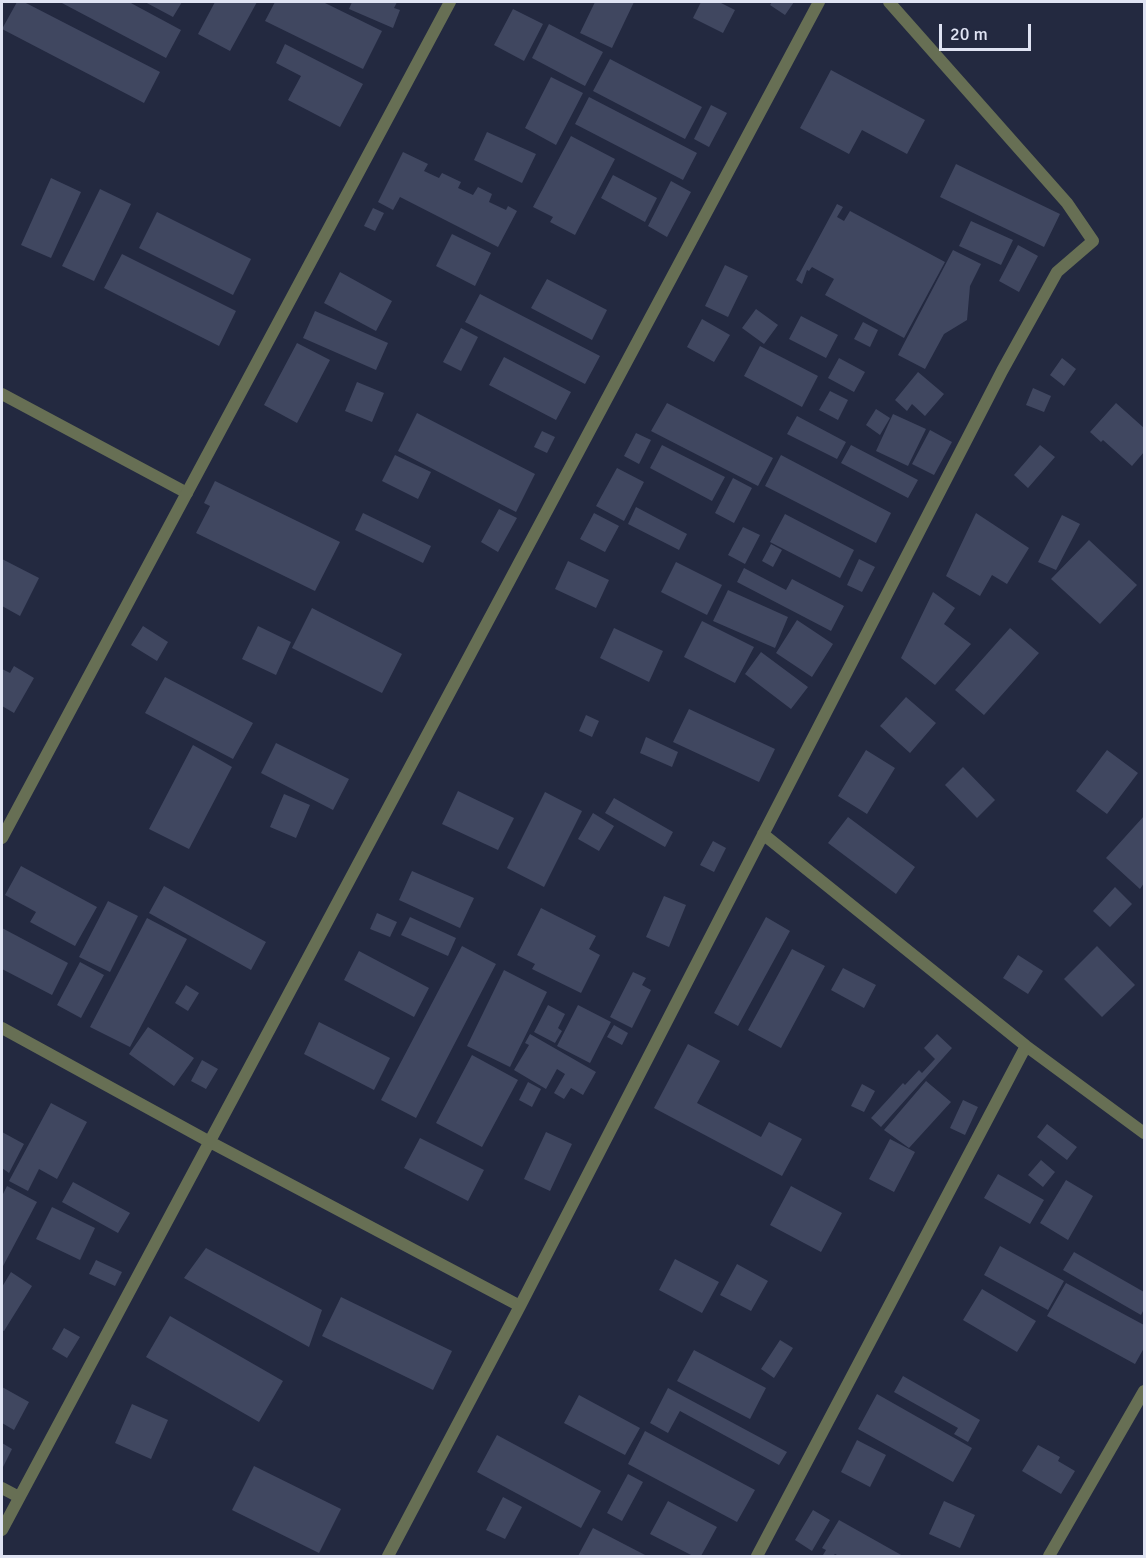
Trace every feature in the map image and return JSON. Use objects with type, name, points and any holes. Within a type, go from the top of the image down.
[{"type":"street","points":[[2,838],[450,2]]},
{"type":"street","points":[[2,1530],[819,2]]},
{"type":"street","points":[[388,1557],[997,381],[1057,272],[1093,241],[1067,202],[889,2]]},
{"type":"street","points":[[2,394],[187,493]]},
{"type":"street","points":[[763,834],[1026,1046],[1144,1133]]},
{"type":"street","points":[[2,1029],[520,1306]]},
{"type":"street","points":[[757,1557],[1026,1046]]},
{"type":"street","points":[[1049,1557],[1144,1391]]},
{"type":"street","points":[[2,1488],[19,1497]]},
{"type":"building","points":[[17,2],[24,2],[160,72],[144,103],[2,29]]},
{"type":"building","points":[[60,2],[129,2],[181,30],[166,58]]},
{"type":"building","points":[[145,2],[182,2],[173,17]]},
{"type":"building","points":[[215,2],[257,2],[230,51],[198,34]]},
{"type":"building","points":[[275,2],[323,2],[382,31],[363,69],[265,21]]},
{"type":"building","points":[[352,2],[397,2],[394,8],[400,10],[393,28],[349,9]]},
{"type":"building","points":[[595,2],[634,2],[612,48],[580,33]]},
{"type":"building","points":[[701,2],[719,2],[735,10],[723,33],[693,18]]},
{"type":"building","points":[[772,2],[794,2],[785,15],[770,5]]},
{"type":"building","points":[[513,9],[543,24],[524,61],[494,45]]},
{"type":"building","points":[[549,24],[603,52],[585,86],[532,58]]},
{"type":"building","points":[[285,44],[363,84],[340,127],[288,100],[301,76],[276,63]]},
{"type":"building","points":[[610,59],[702,107],[685,139],[593,91]]},
{"type":"building","points":[[831,70],[925,120],[907,154],[862,130],[849,154],[800,128]]},
{"type":"building","points":[[551,77],[583,93],[556,145],[525,128]]},
{"type":"building","points":[[589,97],[697,153],[683,180],[575,124]]},
{"type":"building","points":[[711,105],[727,113],[709,147],[694,139]]},
{"type":"building","points":[[487,132],[536,154],[522,183],[474,160]]},
{"type":"building","points":[[571,136],[615,159],[575,235],[550,222],[553,217],[533,207]]},
{"type":"building","points":[[403,152],[428,164],[424,171],[439,178],[442,173],[461,182],[458,188],[473,195],[478,187],[492,194],[489,202],[506,210],[508,206],[517,211],[498,247],[400,197],[393,210],[378,202]]},
{"type":"building","points":[[956,164],[1060,214],[1044,247],[940,197]]},
{"type":"building","points":[[613,175],[657,198],[645,222],[601,198]]},
{"type":"building","points":[[51,178],[81,192],[51,258],[21,245]]},
{"type":"building","points":[[671,181],[691,192],[667,237],[648,226]]},
{"type":"building","points":[[100,189],[131,204],[94,281],[62,266]]},
{"type":"building","points":[[837,204],[843,207],[837,217],[844,221],[850,211],[945,262],[904,338],[825,295],[834,279],[812,267],[809,271],[807,270],[802,284],[796,280]]},
{"type":"building","points":[[373,208],[384,213],[375,231],[364,226]]},
{"type":"building","points":[[157,212],[251,259],[233,295],[139,248]]},
{"type":"building","points":[[971,221],[1013,240],[1001,265],[959,246]]},
{"type":"building","points":[[452,234],[491,253],[475,286],[436,266]]},
{"type":"building","points":[[1018,245],[1038,256],[1019,292],[999,281]]},
{"type":"building","points":[[953,250],[981,264],[970,286],[967,320],[944,334],[925,369],[898,355]]},
{"type":"building","points":[[122,254],[236,311],[219,346],[104,288]]},
{"type":"building","points":[[725,265],[748,276],[728,317],[705,306]]},
{"type":"building","points":[[340,272],[392,301],[376,331],[324,303]]},
{"type":"building","points":[[547,279],[607,310],[592,340],[531,308]]},
{"type":"building","points":[[480,294],[600,356],[585,384],[465,322]]},
{"type":"building","points":[[756,309],[778,325],[764,344],[742,328]]},
{"type":"building","points":[[315,311],[388,343],[376,370],[303,338]]},
{"type":"building","points":[[801,316],[838,335],[826,358],[789,339]]},
{"type":"building","points":[[702,319],[730,335],[714,362],[687,347]]},
{"type":"building","points":[[863,322],[878,330],[870,347],[854,339]]},
{"type":"building","points":[[461,328],[478,337],[461,371],[443,362]]},
{"type":"building","points":[[297,343],[330,360],[297,423],[264,405]]},
{"type":"building","points":[[760,346],[818,376],[802,407],[744,376]]},
{"type":"building","points":[[504,357],[571,392],[556,420],[489,385]]},
{"type":"building","points":[[839,358],[865,372],[854,392],[828,378]]},
{"type":"building","points":[[1062,358],[1076,369],[1064,386],[1050,375]]},
{"type":"building","points":[[918,372],[944,394],[925,416],[912,404],[907,411],[895,400]]},
{"type":"building","points":[[357,382],[384,393],[372,422],[345,411]]},
{"type":"building","points":[[1033,388],[1051,396],[1044,412],[1026,405]]},
{"type":"building","points":[[830,391],[848,400],[838,420],[819,410]]},
{"type":"building","points":[[667,403],[773,458],[758,486],[651,431]]},
{"type":"building","points":[[1116,403],[1144,428],[1144,452],[1132,466],[1103,440],[1101,442],[1090,432]]},
{"type":"building","points":[[876,409],[890,418],[880,435],[866,425]]},
{"type":"building","points":[[417,413],[535,474],[516,512],[398,451]]},
{"type":"building","points":[[893,414],[926,429],[908,466],[876,451]]},
{"type":"building","points":[[797,416],[846,442],[837,459],[787,434]]},
{"type":"building","points":[[930,430],[952,442],[934,475],[912,464]]},
{"type":"building","points":[[542,431],[555,437],[547,453],[534,447]]},
{"type":"building","points":[[636,433],[651,440],[639,464],[624,456]]},
{"type":"building","points":[[662,445],[725,477],[712,501],[650,468]]},
{"type":"building","points":[[851,445],[918,480],[908,498],[841,463]]},
{"type":"building","points":[[1040,445],[1055,457],[1028,488],[1014,475]]},
{"type":"building","points":[[395,455],[431,472],[418,499],[382,481]]},
{"type":"building","points":[[781,455],[891,513],[876,543],[765,486]]},
{"type":"building","points":[[617,468],[644,482],[624,521],[596,506]]},
{"type":"building","points":[[733,478],[752,488],[734,523],[715,513]]},
{"type":"building","points":[[215,481],[340,542],[315,591],[196,533],[210,506],[204,503]]},
{"type":"building","points":[[636,507],[687,534],[679,550],[628,524]]},
{"type":"building","points":[[499,509],[517,518],[498,552],[481,542]]},
{"type":"building","points":[[363,513],[431,546],[423,563],[355,530]]},
{"type":"building","points":[[594,513],[619,526],[605,552],[580,539]]},
{"type":"building","points":[[976,513],[1029,548],[1007,584],[992,575],[980,596],[946,576]]},
{"type":"building","points":[[785,514],[854,550],[840,578],[770,542]]},
{"type":"building","points":[[1062,515],[1080,524],[1056,570],[1038,562]]},
{"type":"building","points":[[743,527],[760,535],[745,564],[728,555]]},
{"type":"building","points":[[1089,540],[1137,585],[1100,624],[1051,579]]},
{"type":"building","points":[[771,544],[782,550],[773,567],[762,561]]},
{"type":"building","points":[[2,559],[39,578],[20,616],[2,606]]},
{"type":"building","points":[[859,559],[875,567],[862,592],[847,585]]},
{"type":"building","points":[[568,561],[609,580],[596,608],[555,589]]},
{"type":"building","points":[[676,562],[722,585],[707,615],[661,592]]},
{"type":"building","points":[[744,568],[786,590],[792,579],[844,606],[831,631],[737,582]]},
{"type":"building","points":[[728,590],[788,617],[775,648],[713,621]]},
{"type":"building","points":[[933,592],[955,608],[944,624],[971,644],[935,685],[901,658]]},
{"type":"building","points":[[312,608],[402,654],[382,693],[292,648]]},
{"type":"building","points":[[797,620],[833,644],[812,677],[776,653]]},
{"type":"building","points":[[702,621],[754,647],[735,683],[684,657]]},
{"type":"building","points":[[143,626],[168,642],[157,661],[131,645]]},
{"type":"building","points":[[258,626],[291,642],[276,675],[242,659]]},
{"type":"building","points":[[614,628],[663,651],[649,682],[600,658]]},
{"type":"building","points":[[1010,628],[1039,653],[984,715],[955,690]]},
{"type":"building","points":[[761,652],[808,687],[791,709],[745,674]]},
{"type":"building","points":[[14,666],[34,678],[14,713],[2,706],[2,669],[10,673]]},
{"type":"building","points":[[165,677],[253,723],[233,759],[145,713]]},
{"type":"building","points":[[906,697],[936,723],[910,753],[880,726]]},
{"type":"building","points":[[689,709],[775,749],[759,782],[673,742]]},
{"type":"building","points":[[586,715],[599,721],[592,737],[579,731]]},
{"type":"building","points":[[646,737],[678,752],[672,767],[640,753]]},
{"type":"building","points":[[276,743],[349,779],[333,810],[261,773]]},
{"type":"building","points":[[193,745],[232,767],[189,849],[149,829]]},
{"type":"building","points":[[866,750],[895,768],[867,814],[838,796]]},
{"type":"building","points":[[1107,750],[1138,773],[1107,814],[1076,791]]},
{"type":"building","points":[[963,767],[995,800],[977,818],[945,785]]},
{"type":"building","points":[[458,791],[514,818],[498,850],[442,824]]},
{"type":"building","points":[[545,792],[582,811],[544,887],[507,868]]},
{"type":"building","points":[[284,794],[310,805],[296,838],[270,827]]},
{"type":"building","points":[[614,798],[673,832],[665,847],[605,813]]},
{"type":"building","points":[[593,813],[614,826],[599,851],[578,839]]},
{"type":"building","points":[[1144,816],[1144,883],[1140,889],[1106,858]]},
{"type":"building","points":[[848,817],[915,867],[896,894],[828,843]]},
{"type":"building","points":[[713,841],[726,848],[714,872],[700,865]]},
{"type":"building","points":[[21,866],[97,907],[75,946],[30,922],[36,912],[5,895]]},
{"type":"building","points":[[412,871],[474,898],[460,928],[399,900]]},
{"type":"building","points":[[164,886],[266,942],[251,970],[149,913]]},
{"type":"building","points":[[1115,887],[1132,904],[1110,927],[1093,911]]},
{"type":"building","points":[[664,896],[686,905],[669,947],[646,937]]},
{"type":"building","points":[[108,901],[138,916],[110,972],[79,957]]},
{"type":"building","points":[[541,908],[596,936],[589,949],[600,955],[581,993],[532,969],[535,964],[517,955]]},
{"type":"building","points":[[377,913],[397,922],[390,937],[370,929]]},
{"type":"building","points":[[410,917],[456,938],[448,956],[401,935]]},
{"type":"building","points":[[766,917],[790,931],[738,1026],[714,1013]]},
{"type":"building","points":[[147,918],[187,939],[130,1047],[90,1027]]},
{"type":"building","points":[[2,928],[68,963],[52,995],[2,969]]},
{"type":"building","points":[[462,946],[496,964],[416,1118],[381,1100]]},
{"type":"building","points":[[1097,946],[1135,985],[1102,1017],[1064,979]]},
{"type":"building","points":[[792,949],[825,966],[781,1048],[748,1030]]},
{"type":"building","points":[[359,951],[429,988],[414,1017],[344,980]]},
{"type":"building","points":[[1018,955],[1043,971],[1028,994],[1003,978]]},
{"type":"building","points":[[80,962],[104,975],[81,1018],[57,1005]]},
{"type":"building","points":[[843,968],[876,985],[864,1008],[831,990]]},
{"type":"building","points":[[504,970],[547,992],[510,1067],[467,1046]]},
{"type":"building","points":[[633,972],[646,978],[642,985],[651,990],[632,1028],[610,1017]]},
{"type":"building","points":[[186,985],[199,993],[188,1011],[175,1003]]},
{"type":"building","points":[[548,1005],[565,1014],[558,1028],[562,1031],[555,1043],[534,1032]]},
{"type":"building","points":[[578,1005],[611,1022],[590,1063],[557,1046]]},
{"type":"building","points":[[319,1022],[390,1058],[374,1090],[304,1054]]},
{"type":"building","points":[[614,1025],[628,1033],[622,1045],[607,1037]]},
{"type":"building","points":[[148,1027],[194,1058],[174,1086],[129,1054]]},
{"type":"building","points":[[530,1034],[596,1072],[583,1095],[571,1088],[564,1099],[554,1093],[565,1074],[557,1069],[546,1089],[514,1070],[529,1045],[525,1043]]},
{"type":"building","points":[[937,1034],[952,1048],[881,1127],[871,1118],[903,1083],[905,1085],[919,1070],[922,1073],[935,1059],[924,1048]]},
{"type":"building","points":[[688,1044],[720,1061],[697,1103],[761,1137],[769,1122],[802,1139],[782,1176],[654,1108]]},
{"type":"building","points":[[472,1055],[518,1080],[482,1147],[436,1123]]},
{"type":"building","points":[[202,1060],[218,1069],[206,1089],[191,1081]]},
{"type":"building","points":[[926,1081],[951,1102],[909,1148],[884,1130]]},
{"type":"building","points":[[528,1082],[541,1089],[532,1107],[519,1100]]},
{"type":"building","points":[[862,1084],[875,1091],[864,1112],[851,1106]]},
{"type":"building","points":[[963,1100],[978,1107],[965,1135],[950,1128]]},
{"type":"building","points":[[51,1103],[87,1122],[57,1179],[39,1169],[28,1191],[9,1181]]},
{"type":"building","points":[[1047,1124],[1077,1147],[1067,1160],[1037,1137]]},
{"type":"building","points":[[2,1132],[24,1144],[9,1173],[2,1168]]},
{"type":"building","points":[[546,1132],[572,1144],[550,1191],[524,1179]]},
{"type":"building","points":[[420,1138],[484,1170],[468,1201],[404,1168]]},
{"type":"building","points":[[890,1139],[915,1152],[894,1192],[869,1179]]},
{"type":"building","points":[[1041,1160],[1055,1172],[1043,1187],[1028,1175]]},
{"type":"building","points":[[998,1174],[1044,1200],[1030,1224],[984,1198]]},
{"type":"building","points":[[1066,1180],[1093,1196],[1068,1240],[1040,1223]]},
{"type":"building","points":[[73,1182],[130,1213],[118,1233],[62,1202]]},
{"type":"building","points":[[7,1186],[37,1202],[2,1268],[2,1196]]},
{"type":"building","points":[[791,1186],[842,1213],[821,1252],[770,1225]]},
{"type":"building","points":[[52,1207],[95,1228],[80,1260],[36,1239]]},
{"type":"building","points":[[1000,1246],[1064,1281],[1048,1310],[984,1275]]},
{"type":"building","points":[[206,1248],[322,1310],[309,1347],[184,1278]]},
{"type":"building","points":[[1074,1252],[1144,1292],[1144,1309],[1141,1315],[1063,1270]]},
{"type":"building","points":[[675,1259],[719,1282],[702,1313],[659,1290]]},
{"type":"building","points":[[96,1260],[122,1272],[115,1286],[89,1274]]},
{"type":"building","points":[[737,1264],[768,1281],[751,1311],[720,1295]]},
{"type":"building","points":[[11,1272],[32,1286],[4,1331],[2,1330],[2,1287]]},
{"type":"building","points":[[1066,1283],[1144,1325],[1144,1348],[1135,1364],[1047,1316]]},
{"type":"building","points":[[982,1289],[1036,1321],[1017,1352],[963,1320]]},
{"type":"building","points":[[341,1297],[452,1351],[433,1390],[322,1336]]},
{"type":"building","points":[[170,1316],[283,1381],[259,1422],[146,1357]]},
{"type":"building","points":[[64,1328],[80,1337],[67,1358],[52,1349]]},
{"type":"building","points":[[780,1340],[793,1348],[774,1378],[761,1369]]},
{"type":"building","points":[[694,1350],[766,1388],[750,1419],[677,1381]]},
{"type":"building","points":[[903,1376],[980,1420],[968,1442],[954,1434],[958,1428],[894,1392]]},
{"type":"building","points":[[2,1387],[29,1402],[14,1430],[2,1423]]},
{"type":"building","points":[[668,1388],[787,1452],[779,1465],[680,1411],[668,1433],[650,1423]]},
{"type":"building","points":[[877,1394],[972,1448],[953,1482],[858,1429]]},
{"type":"building","points":[[579,1395],[640,1428],[625,1455],[564,1423]]},
{"type":"building","points":[[132,1404],[168,1420],[151,1459],[115,1443]]},
{"type":"building","points":[[645,1431],[755,1490],[737,1522],[628,1464]]},
{"type":"building","points":[[497,1435],[601,1491],[581,1528],[477,1472]]},
{"type":"building","points":[[857,1440],[886,1455],[870,1487],[841,1472]]},
{"type":"building","points":[[2,1443],[12,1449],[2,1469]]},
{"type":"building","points":[[1038,1445],[1060,1457],[1058,1461],[1075,1471],[1061,1494],[1022,1471]]},
{"type":"building","points":[[254,1466],[341,1509],[319,1553],[232,1510]]},
{"type":"building","points":[[628,1474],[643,1482],[622,1521],[607,1513]]},
{"type":"building","points":[[503,1497],[522,1507],[505,1539],[486,1530]]},
{"type":"building","points":[[668,1501],[717,1527],[701,1556],[693,1556],[650,1534]]},
{"type":"building","points":[[944,1501],[975,1515],[960,1548],[929,1534]]},
{"type":"building","points":[[813,1510],[830,1520],[812,1551],[795,1540]]},
{"type":"building","points":[[839,1520],[903,1556],[823,1555],[826,1550],[822,1548]]},
{"type":"building","points":[[593,1528],[647,1556],[578,1556]]}]
